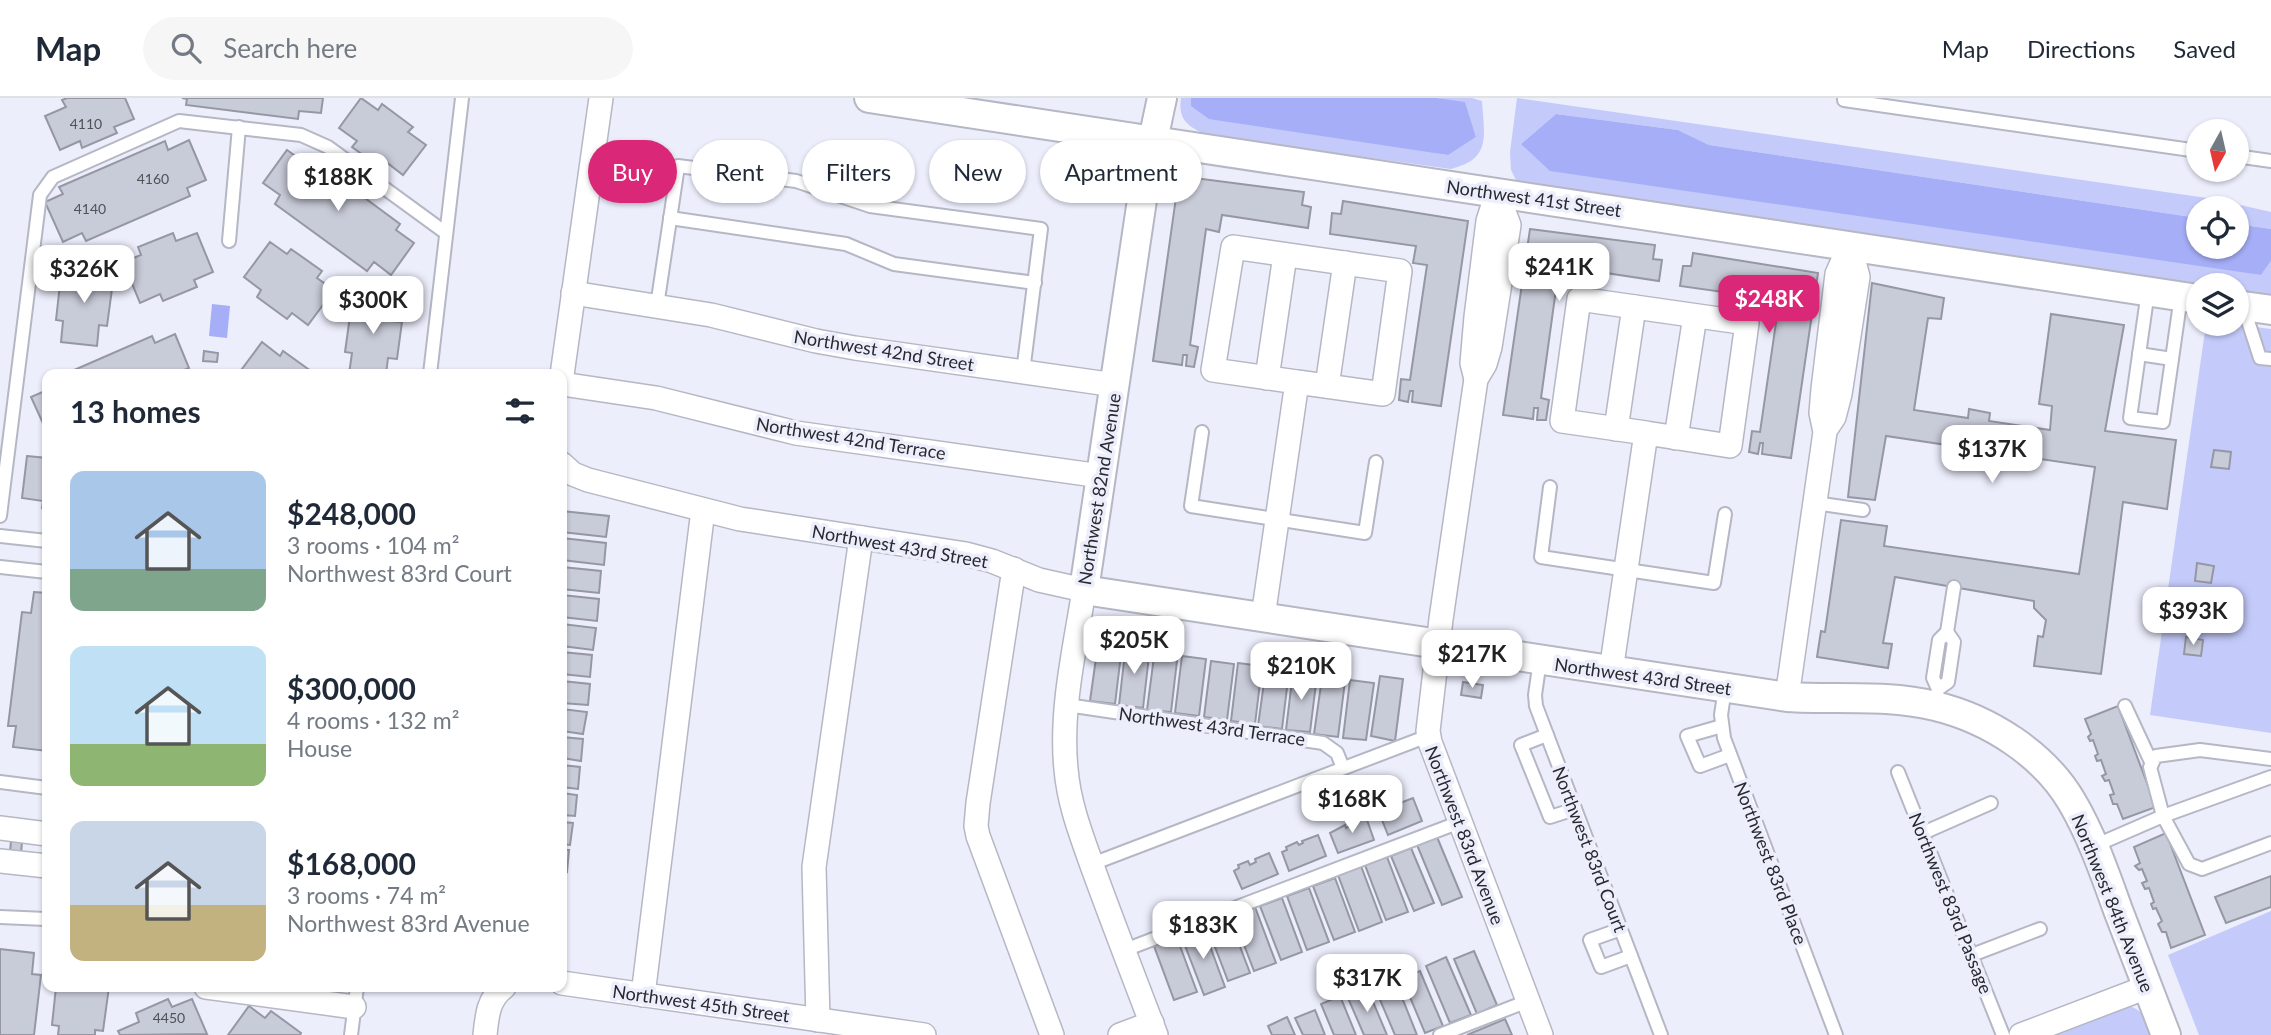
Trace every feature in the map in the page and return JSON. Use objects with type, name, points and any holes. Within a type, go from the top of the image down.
[{"type":"street","points":[[563,369],[601,98]]},
{"type":"street","name":"Northwest 41st Street","points":[[869,98],[1140,140]]},
{"type":"street","name":"Northwest 82nd Avenue","points":[[1153,140],[1162,98]]},
{"type":"street","name":"Northwest 41st Street","points":[[1202,149],[2186,297]]},
{"type":"street","name":"Northwest 83rd Avenue","points":[[1497,193],[1509,225],[1490,346],[1485,364],[1476,379],[1438,644],[1428,736],[1541,1035]]},
{"type":"street","name":"Northwest 82nd Avenue","points":[[1142,203],[1064,736],[1074,818],[1122,951],[1154,1029]]},
{"type":"street","points":[[1787,697],[1825,432],[1834,417],[1840,394],[1858,277],[1850,246]]},
{"type":"street","points":[[1233,247],[1285,255],[1399,271],[1383,394],[1213,370],[1233,247]]},
{"type":"street","points":[[1267,378],[1285,255]]},
{"type":"street","points":[[1327,386],[1345,263]]},
{"type":"street","name":"Northwest 42nd Street","points":[[573,293],[710,315],[826,343],[1115,385]]},
{"type":"street","points":[[1579,299],[1634,307],[1747,323],[1730,446],[1562,421],[1579,299]]},
{"type":"street","points":[[1616,429],[1634,307]]},
{"type":"street","points":[[1676,438],[1695,316]]},
{"type":"street","points":[[1263,618],[1297,382]]},
{"type":"street","name":"Northwest 42nd Terrace","points":[[567,385],[656,398],[796,433],[1101,476]]},
{"type":"street","points":[[1611,671],[1646,433]]},
{"type":"street","name":"Northwest 43rd Street","points":[[567,470],[588,480],[756,522],[966,554],[1039,580],[1084,590],[1787,697],[1937,697],[2021,747]]},
{"type":"street","points":[[643,995],[704,510]]},
{"type":"street","points":[[818,1020],[814,867],[861,537]]},
{"type":"street","points":[[1014,569],[976,826],[1052,1035]]},
{"type":"street","name":"Northwest 84th Avenue","points":[[2021,747],[2040,763],[2071,800],[2094,846],[2166,1035]]},
{"type":"street","points":[[0,828],[42,833]]},
{"type":"street","points":[[0,861],[42,865]]},
{"type":"street","name":"Northwest 45th Street","points":[[567,985],[924,1035]]},
{"type":"street","points":[[2021,1035],[2147,986]]},
{"type":"street","points":[[281,992],[356,997]]},
{"type":"street","points":[[485,1035],[487,1014],[492,1000],[499,992]]},
{"type":"street","points":[[1120,1035],[1154,1029]]},
{"type":"lane","points":[[431,369],[463,98]]},
{"type":"lane","points":[[1844,98],[2186,149]]},
{"type":"lane","points":[[0,516],[40,195],[53,177],[179,121],[301,135],[328,147],[446,233]]},
{"type":"lane","points":[[229,241],[239,127]]},
{"type":"lane","points":[[2249,158],[2271,161]]},
{"type":"lane","points":[[657,306],[678,166],[796,181],[870,206],[1041,229],[1023,372]]},
{"type":"lane","points":[[670,218],[846,244],[894,264],[1035,283]]},
{"type":"lane","points":[[2148,291],[2130,418],[2163,422],[2172,359],[2186,308]]},
{"type":"lane","points":[[2253,307],[2248,321],[2260,358],[2271,359]]},
{"type":"lane","points":[[2139,354],[2172,359]]},
{"type":"lane","points":[[1202,432],[1191,506],[1365,533],[1376,462]]},
{"type":"lane","points":[[1550,487],[1541,557],[1714,583],[1725,514]]},
{"type":"lane","points":[[1815,503],[1863,510]]},
{"type":"lane","points":[[0,536],[42,540]]},
{"type":"lane","points":[[0,567],[42,571]]},
{"type":"lane","points":[[1937,697],[1948,682],[1954,642],[1947,632],[1954,587]]},
{"type":"lane","name":"Northwest 83rd Court","points":[[1540,660],[1535,701],[1661,1035]]},
{"type":"lane","name":"Northwest 83rd Place","points":[[1725,688],[1721,715],[1730,755],[1836,1035]]},
{"type":"lane","name":"Northwest 43rd Terrace","points":[[1067,705],[1322,743],[1334,749],[1343,768]]},
{"type":"lane","points":[[2125,706],[2152,764]]},
{"type":"lane","points":[[1722,726],[1687,736],[1700,765],[1730,755]]},
{"type":"lane","points":[[1547,735],[1521,745],[1549,817],[1575,808]]},
{"type":"lane","points":[[1091,864],[1428,736]]},
{"type":"lane","points":[[2271,759],[2200,750],[2156,756],[2150,767],[2163,817],[2189,864],[2202,869],[2271,843]]},
{"type":"lane","name":"Northwest 83rd Passage","points":[[1898,772],[2003,1035]]},
{"type":"lane","points":[[2094,846],[2271,777]]},
{"type":"lane","points":[[0,782],[42,787]]},
{"type":"lane","points":[[1923,833],[1991,803]]},
{"type":"lane","points":[[1122,951],[1460,822]]},
{"type":"lane","points":[[0,916],[42,919]]},
{"type":"lane","points":[[1621,929],[1590,940],[1601,967],[1631,956]]},
{"type":"lane","points":[[1972,955],[2040,929]]},
{"type":"lane","points":[[351,1035],[356,997]]},
{"type":"lane","points":[[1440,1035],[1528,1001]]},
{"type":"shaded area","points":[[1181,98],[1191,98],[1191,106],[1447,155],[1476,137],[1465,103],[1437,98],[1472,98],[1482,101],[1483,144],[1473,159],[1451,169],[1205,135],[1185,121],[1181,112]]},
{"type":"shaded area","points":[[1191,98],[1437,98],[1465,102],[1476,137],[1448,155],[1209,119],[1191,106]]},
{"type":"shaded area","points":[[1517,98],[2193,196],[2186,196],[2186,216],[1709,145],[1678,130],[1556,114],[1521,144],[2261,275],[2271,261],[2271,295],[2267,298],[2249,297],[2249,273],[2186,273],[2186,283],[1518,184],[1511,170],[1510,152]]},
{"type":"shaded area","points":[[1556,114],[1678,130],[1709,145],[2186,216],[2186,259],[2249,259],[2249,226],[2271,229],[2271,261],[2261,275],[1550,171],[1521,144]]},
{"type":"shaded area","points":[[2249,207],[2271,212],[2271,229],[2249,226]]},
{"type":"shaded area","points":[[212,304],[230,306],[227,338],[209,336]]},
{"type":"shaded area","points":[[2249,326],[2271,329],[2271,733],[2150,715],[2204,336],[2249,336]]},
{"type":"shaded area","points":[[2271,911],[2271,1035],[2199,1035],[2168,955]]},
{"type":"shaded area","points":[[2129,1006],[2141,1014],[2150,1035],[2043,1035],[2117,1008]]},
{"type":"building","points":[[125,98],[134,119],[114,127],[117,133],[82,148],[80,141],[60,150],[45,116],[66,107],[62,100]]},
{"type":"building","points":[[182,98],[323,98],[321,113],[299,111],[298,119],[186,105],[187,99]]},
{"type":"building","points":[[361,98],[378,110],[382,104],[413,127],[408,132],[426,145],[403,175],[386,162],[381,168],[352,147],[357,141],[339,128]]},
{"type":"building","points":[[189,140],[206,180],[187,188],[190,196],[86,241],[82,233],[63,242],[45,202],[63,194],[59,187],[165,141],[168,150]]},
{"type":"building","points":[[287,150],[304,162],[308,156],[400,224],[396,230],[414,243],[391,275],[374,262],[367,271],[275,204],[280,195],[263,183]]},
{"type":"building","points":[[1202,179],[1304,192],[1302,205],[1311,207],[1308,228],[1222,215],[1219,232],[1206,229],[1190,345],[1198,347],[1194,367],[1186,366],[1187,355],[1183,355],[1182,365],[1153,361],[1175,203],[1202,203]]},
{"type":"building","points":[[1343,201],[1468,221],[1441,406],[1412,402],[1413,391],[1410,391],[1408,402],[1399,400],[1401,379],[1410,380],[1427,265],[1413,263],[1416,246],[1330,234],[1332,213],[1341,214]]},
{"type":"building","points":[[1530,229],[1655,245],[1653,259],[1662,260],[1659,281],[1573,268],[1570,285],[1557,282],[1541,398],[1549,400],[1546,420],[1537,420],[1538,408],[1534,408],[1533,419],[1503,415]]},
{"type":"building","points":[[173,233],[176,241],[197,233],[213,272],[194,280],[197,287],[163,301],[160,294],[140,303],[123,262],[141,255],[138,247]]},
{"type":"building","points":[[270,242],[287,254],[291,249],[322,271],[317,278],[334,290],[308,325],[292,313],[287,319],[257,297],[261,290],[244,277]]},
{"type":"building","points":[[1693,253],[1818,273],[1791,458],[1762,454],[1763,443],[1760,443],[1758,454],[1749,452],[1752,431],[1760,432],[1777,316],[1763,315],[1766,298],[1680,286],[1683,266],[1691,266]]},
{"type":"building","points":[[70,263],[106,267],[104,288],[112,289],[107,326],[99,325],[97,346],[61,342],[63,321],[56,320],[60,284],[68,285]]},
{"type":"building","points":[[1872,283],[1944,298],[1941,319],[1928,318],[1914,410],[1968,418],[1969,409],[1990,413],[1989,421],[2050,430],[2052,406],[2039,404],[2051,314],[2124,325],[2105,431],[2176,440],[2167,509],[2123,502],[2101,674],[2034,666],[2038,636],[2043,637],[2046,620],[2034,608],[2034,601],[1895,577],[1883,643],[1892,644],[1888,668],[1817,657],[1821,631],[1825,632],[1841,520],[1887,526],[1884,546],[2079,574],[2095,467],[1886,436],[1875,500],[1848,497]]},
{"type":"building","points":[[359,295],[395,300],[392,321],[402,322],[397,359],[388,358],[387,369],[350,369],[352,353],[345,352],[350,316],[356,317]]},
{"type":"building","points":[[175,334],[189,368],[76,369],[152,336],[155,343]]},
{"type":"building","points":[[262,342],[280,356],[283,351],[308,369],[242,369]]},
{"type":"building","points":[[204,351],[218,353],[217,362],[203,361]]},
{"type":"building","points":[[42,392],[42,421],[31,397]]},
{"type":"building","points":[[2214,450],[2231,452],[2229,469],[2211,467]]},
{"type":"building","points":[[27,456],[42,458],[42,501],[22,498]]},
{"type":"building","points":[[567,512],[609,516],[606,537],[567,533]]},
{"type":"building","points":[[567,539],[606,543],[604,565],[567,561]]},
{"type":"building","points":[[2197,563],[2214,566],[2211,583],[2195,581]]},
{"type":"building","points":[[567,568],[601,571],[599,593],[567,590]]},
{"type":"building","points":[[34,592],[42,593],[42,750],[13,747],[16,726],[8,726],[22,612],[31,613]]},
{"type":"building","points":[[567,596],[599,599],[597,621],[567,618]]},
{"type":"building","points":[[567,625],[596,628],[593,650],[567,647]]},
{"type":"building","points":[[2186,637],[2203,640],[2201,656],[2184,654]]},
{"type":"building","points":[[1098,644],[1122,646],[1115,704],[1090,701]]},
{"type":"building","points":[[1126,644],[1150,647],[1143,708],[1119,705]]},
{"type":"building","points":[[1155,649],[1178,652],[1171,712],[1147,710]]},
{"type":"building","points":[[567,652],[592,655],[590,677],[567,675]]},
{"type":"building","points":[[1182,656],[1206,659],[1199,716],[1175,713]]},
{"type":"building","points":[[1211,661],[1234,664],[1227,720],[1204,717]]},
{"type":"building","points":[[1238,663],[1262,666],[1255,724],[1231,721]]},
{"type":"building","points":[[1266,668],[1289,671],[1282,729],[1258,726]]},
{"type":"building","points":[[1293,672],[1317,675],[1310,732],[1286,730]]},
{"type":"building","points":[[1380,676],[1403,679],[1395,741],[1371,736]]},
{"type":"building","points":[[1322,678],[1345,681],[1338,737],[1314,734]]},
{"type":"building","points":[[1350,680],[1374,683],[1366,740],[1343,738]]},
{"type":"building","points":[[567,682],[590,684],[588,705],[567,703]]},
{"type":"building","points":[[1463,682],[1483,685],[1481,698],[1461,695]]},
{"type":"building","points":[[2118,706],[2156,807],[2123,819],[2117,804],[2113,804],[2110,795],[2114,794],[2109,780],[2105,781],[2102,776],[2106,774],[2101,760],[2097,761],[2095,756],[2098,754],[2093,740],[2090,741],[2088,737],[2091,734],[2085,719]]},
{"type":"building","points":[[567,710],[587,712],[583,734],[567,732]]},
{"type":"building","points":[[567,737],[583,739],[581,761],[567,759]]},
{"type":"building","points":[[567,766],[580,767],[578,789],[567,788]]},
{"type":"building","points":[[567,794],[577,795],[575,816],[567,815]]},
{"type":"building","points":[[1413,798],[1422,821],[1388,835],[1380,815],[1393,810],[1392,806]]},
{"type":"building","points":[[1366,817],[1374,840],[1338,853],[1330,833]]},
{"type":"building","points":[[567,822],[573,823],[570,845],[567,845]]},
{"type":"building","points":[[2166,833],[2205,935],[2171,948],[2166,932],[2162,932],[2158,924],[2162,921],[2151,904],[2154,902],[2149,888],[2145,889],[2142,883],[2147,881],[2142,869],[2139,870],[2135,866],[2140,863],[2134,847]]},
{"type":"building","points":[[1318,835],[1326,856],[1289,871],[1282,852],[1287,850],[1286,847],[1297,842],[1299,845],[1302,841]]},
{"type":"building","points":[[1437,837],[1462,897],[1442,905],[1417,845]]},
{"type":"building","points":[[11,841],[22,842],[21,854],[10,852]]},
{"type":"building","points":[[1411,848],[1434,903],[1414,911],[1391,856]]},
{"type":"building","points":[[1269,853],[1278,874],[1242,889],[1234,871],[1239,868],[1238,865],[1248,861],[1250,865],[1256,862],[1255,859]]},
{"type":"building","points":[[1387,857],[1408,912],[1386,920],[1365,865]]},
{"type":"building","points":[[1361,866],[1382,922],[1359,931],[1338,875]]},
{"type":"building","points":[[2271,876],[2271,907],[2226,923],[2215,897]]},
{"type":"building","points":[[1335,878],[1355,932],[1334,940],[1313,886]]},
{"type":"building","points":[[1309,888],[1329,942],[1307,950],[1287,896]]},
{"type":"building","points":[[1282,898],[1302,952],[1281,960],[1260,906]]},
{"type":"building","points":[[1255,907],[1276,963],[1254,971],[1233,916]]},
{"type":"building","points":[[1229,918],[1250,973],[1228,981],[1207,926]]},
{"type":"building","points":[[1203,927],[1225,987],[1204,995],[1181,935]]},
{"type":"building","points":[[1177,938],[1197,992],[1174,1000],[1154,946]]},
{"type":"building","points":[[0,949],[34,953],[32,974],[41,975],[34,1035],[0,1035]]},
{"type":"building","points":[[1474,951],[1497,1005],[1477,1014],[1454,959]]},
{"type":"building","points":[[1446,957],[1471,1015],[1450,1023],[1426,966]]},
{"type":"building","points":[[1420,971],[1443,1026],[1425,1033],[1402,978]]},
{"type":"building","points":[[1395,980],[1417,1035],[1395,1035],[1375,988]]},
{"type":"building","points":[[1368,990],[1387,1035],[1364,1035],[1348,998]]},
{"type":"building","points":[[55,992],[108,992],[103,1031],[95,1030],[95,1035],[58,1035],[59,1026],[52,1025]]},
{"type":"building","points":[[1340,996],[1356,1035],[1334,1035],[1321,1004]]},
{"type":"building","points":[[168,999],[172,1007],[192,999],[207,1034],[120,1035],[118,1031],[139,1022],[136,1013]]},
{"type":"building","points":[[249,1006],[265,1018],[271,1011],[301,1033],[300,1035],[228,1035]]},
{"type":"building","points":[[1315,1010],[1325,1035],[1303,1035],[1295,1018]]},
{"type":"building","points":[[1287,1017],[1295,1035],[1272,1035],[1268,1026]]},
{"type":"building","points":[[1505,1019],[1512,1035],[1467,1035]]}]
